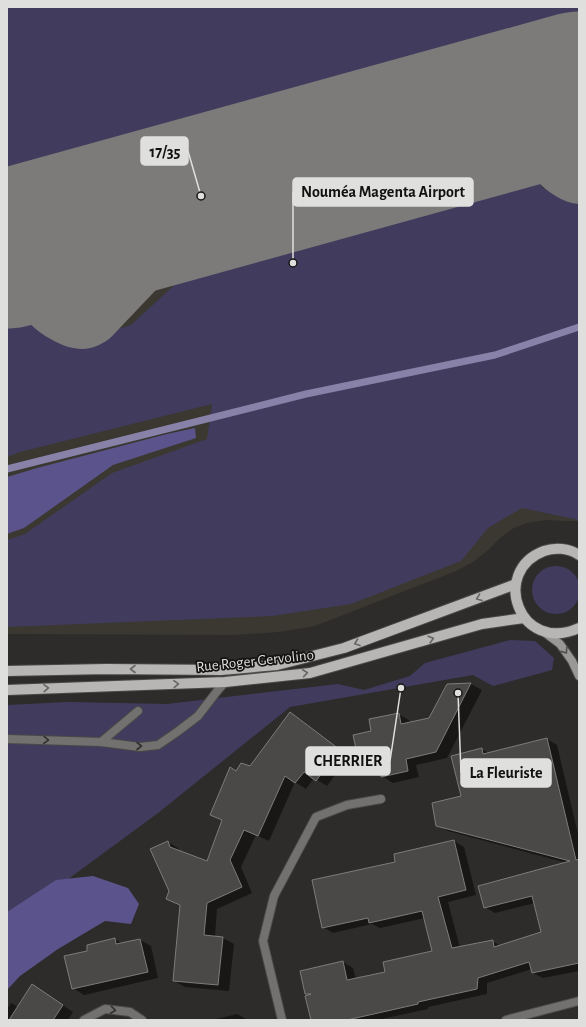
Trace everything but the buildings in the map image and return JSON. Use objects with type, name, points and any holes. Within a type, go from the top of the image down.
[{"type":"main road","points":[[578,554],[561,549],[548,549],[536,554],[526,562],[519,572],[515,596],[518,608],[524,618],[533,626],[560,644],[572,661],[579,676]]},
{"type":"main road","name":"Rue Roger Gervolino","points":[[7,671],[106,669],[221,670],[277,665],[344,648],[516,584]]},
{"type":"main road","name":"Rue Roger Gervolino","points":[[7,690],[225,682],[310,673],[482,624],[524,618]]},
{"type":"main road","points":[[544,632],[556,634],[579,628]]},
{"type":"street","points":[[7,739],[101,742],[140,747],[158,744],[198,716],[225,682]]},
{"type":"street","points":[[101,742],[138,711]]},
{"type":"street","points":[[282,1020],[263,941],[274,896],[316,817],[347,805],[381,799]]},
{"type":"street","points":[[506,1020],[579,1001]]},
{"type":"street","points":[[84,1020],[105,1009],[130,1012],[142,1020]]},
{"type":"shaded area","points":[[7,7],[579,7],[579,521],[547,520],[527,523],[512,529],[473,562],[456,571],[315,626],[279,632],[233,635],[7,634]]},
{"type":"shaded area","points":[[7,7],[579,7],[579,34],[7,191]]},
{"type":"shaded area","points":[[529,164],[543,188],[571,203],[579,201],[579,520],[522,508],[488,528],[461,561],[351,604],[272,616],[7,627],[7,540],[25,534],[112,473],[207,439],[212,404],[20,452],[7,457],[7,312],[76,343],[131,325],[206,256]]},
{"type":"shaded area","points":[[195,428],[196,438],[113,465],[24,528],[7,534],[7,477],[167,434]]},
{"type":"shaded area","points":[[551,566],[561,566],[570,570],[576,576],[579,581],[579,599],[570,610],[561,614],[551,614],[542,610],[536,604],[532,595],[532,585],[536,576],[542,570]]},
{"type":"shaded area","points":[[510,640],[535,641],[554,658],[552,670],[493,686],[473,675],[290,707],[158,813],[7,924],[7,705],[68,702],[167,704],[338,684],[364,690],[410,676],[425,663]]},
{"type":"shaded area","points":[[93,876],[128,888],[139,904],[131,924],[105,921],[58,949],[20,976],[7,990],[7,912],[56,880]]},
{"type":"waterway","points":[[7,469],[306,394],[495,355],[579,327]]},
{"type":"taxiway","points":[[579,76],[564,84],[554,95],[548,108],[546,123],[549,138],[555,152],[565,164],[579,172]]},
{"type":"taxiway","points":[[110,221],[89,216],[76,216],[60,221],[48,231],[40,244],[37,258],[38,273],[43,288],[53,301],[72,314],[83,317],[89,314],[201,196]]},
{"type":"runway","points":[[7,249],[579,91]]},
{"type":"place","name":"17/35","points":[[201,196]]},
{"type":"place","name":"Nouméa Magenta Airport","points":[[293,263]]},
{"type":"place","name":"CHERRIER","points":[[401,688]]},
{"type":"place","name":"La Fleuriste","points":[[458,693]]}]
